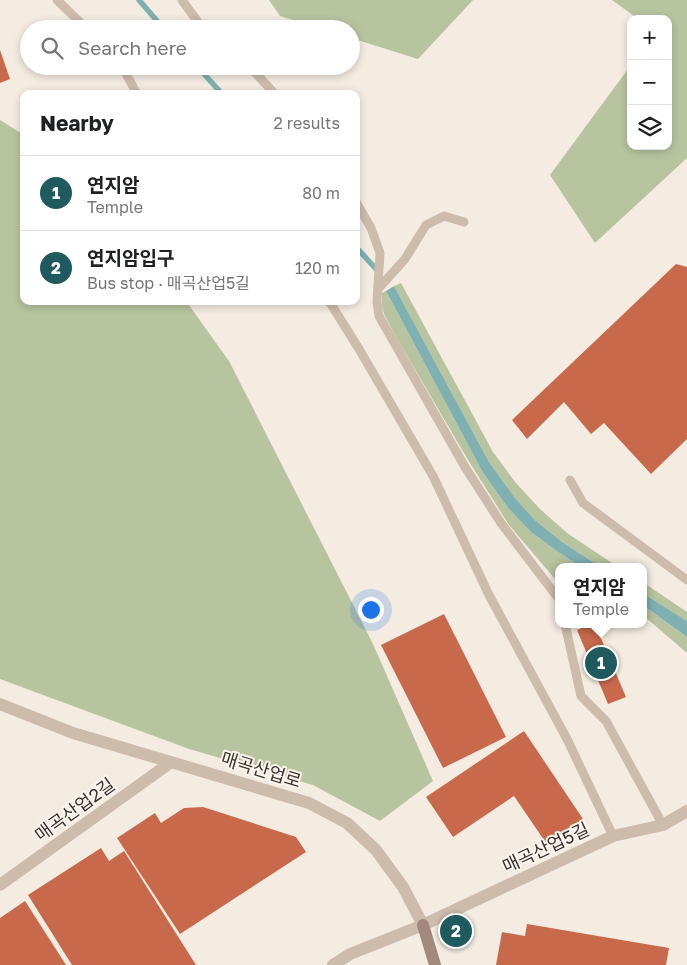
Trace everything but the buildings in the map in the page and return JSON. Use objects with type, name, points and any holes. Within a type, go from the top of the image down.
[{"type":"street","name":"매곡산업로","points":[[0,704],[73,733],[309,803],[347,823],[376,850],[403,887],[423,926],[435,965]]},
{"type":"street","name":"매곡산업2길","points":[[0,884],[170,763]]},
{"type":"street","name":"매곡산업5길","points":[[333,965],[350,954],[423,926],[613,836],[663,825],[687,812]]},
{"type":"lane","points":[[57,0],[78,20]]},
{"type":"lane","points":[[182,0],[196,20]]},
{"type":"lane","points":[[127,75],[135,90]]},
{"type":"lane","points":[[258,75],[272,90]]},
{"type":"lane","points":[[360,208],[372,228],[380,254],[379,316],[465,467],[502,522],[555,594]]},
{"type":"lane","points":[[378,289],[405,259],[426,225],[444,216],[464,222]]},
{"type":"lane","points":[[332,305],[359,348],[433,476],[489,595],[567,739],[613,836]]},
{"type":"lane","points":[[570,480],[583,503],[687,580]]},
{"type":"lane","points":[[566,628],[581,696],[606,721],[663,825]]},
{"type":"green space","points":[[269,0],[473,0],[418,59],[360,41],[360,20],[293,20],[280,16]]},
{"type":"green space","points":[[612,0],[687,0],[687,158],[595,243],[550,175],[627,70],[627,150],[672,150],[672,15],[633,15]]},
{"type":"green space","points":[[0,120],[20,132],[20,305],[189,305],[229,361],[373,644],[433,781],[380,821],[313,785],[189,749],[0,679]]},
{"type":"green space","points":[[401,283],[493,452],[515,482],[540,509],[567,533],[612,563],[595,563],[562,542],[535,520],[515,498],[489,462],[394,286]]},
{"type":"green space","points":[[386,291],[482,471],[508,508],[531,532],[575,563],[555,563],[555,579],[509,525],[468,460],[384,314],[382,293]]},
{"type":"green space","points":[[647,585],[687,612],[687,621],[647,596]]},
{"type":"green space","points":[[647,608],[687,637],[687,653],[647,619]]},
{"type":"water","points":[[394,286],[489,462],[515,498],[535,520],[562,542],[595,563],[575,563],[531,532],[508,508],[482,471],[386,291]]},
{"type":"water","points":[[647,596],[687,621],[687,637],[647,608]]},
{"type":"waterway","points":[[139,0],[156,20]]},
{"type":"waterway","points":[[205,75],[218,90]]},
{"type":"waterway","points":[[360,251],[376,269]]},
{"type":"place","name":"연지암","points":[[601,663]]},
{"type":"place","name":"연지암입구","points":[[456,931]]}]
